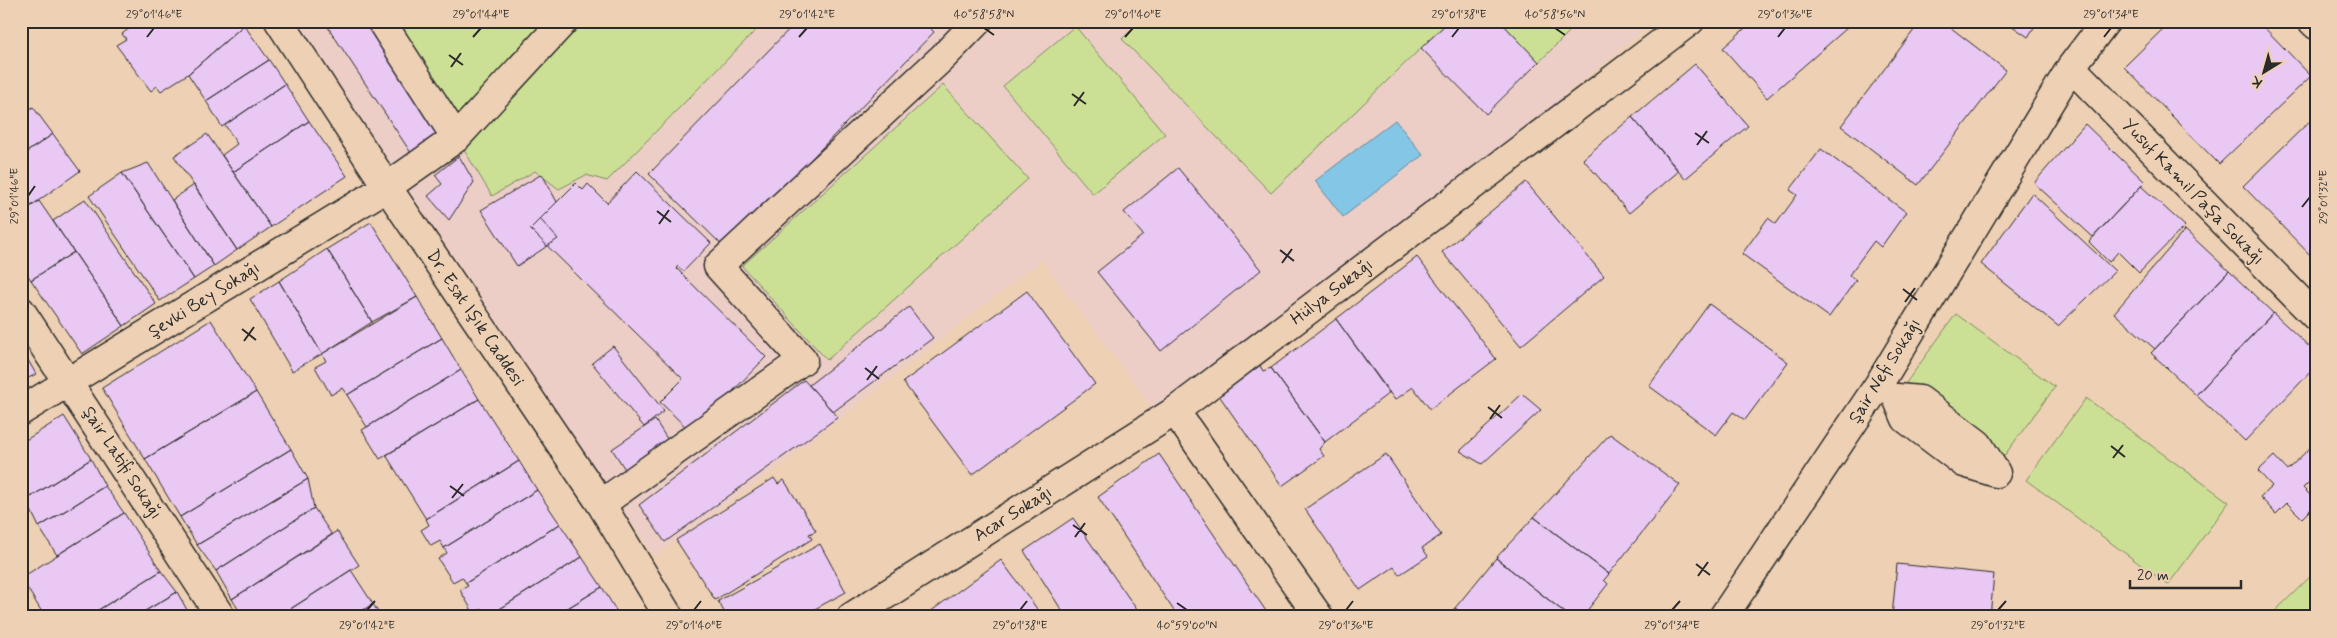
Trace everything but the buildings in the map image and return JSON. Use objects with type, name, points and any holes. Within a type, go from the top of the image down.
[{"type":"street","name":"Dr. Esat Işık Caddesi","points":[[279,21],[387,187],[601,504],[669,617]]},
{"type":"street","points":[[380,21],[456,138]]},
{"type":"street","name":"Şevki Bey Sokağı","points":[[21,410],[70,382],[387,187],[456,138],[564,21]]},
{"type":"street","points":[[601,504],[803,360],[718,266],[943,57],[978,21]]},
{"type":"street","name":"Hülya Sokağı","points":[[1175,411],[1690,21]]},
{"type":"street","name":"Şair Nefi Sokağı","points":[[1729,615],[1879,384],[2071,67],[2106,21]]},
{"type":"street","points":[[2312,21],[2316,25]]},
{"type":"street","name":"Yusuf Kamil Paşa Sokağı","points":[[2071,67],[2315,313]]},
{"type":"street","name":"Şair Latifi Sokağı","points":[[21,310],[70,382],[221,617]]},
{"type":"street","points":[[1175,411],[1319,617]]},
{"type":"street","name":"Acar Sokağı","points":[[851,617],[1175,411]]},
{"type":"shaded area","points":[[295,21],[1654,21],[1328,293],[1155,411],[1042,260],[771,472],[654,556]]},
{"type":"green space","points":[[389,21],[551,21],[458,123]]},
{"type":"green space","points":[[578,21],[765,21],[607,181],[586,175],[559,189],[535,171],[492,196],[461,145]]},
{"type":"green space","points":[[1140,21],[1449,21],[1271,193],[1122,39]]},
{"type":"green space","points":[[1500,21],[1580,21],[1539,62]]},
{"type":"green space","points":[[1075,26],[1165,134],[1093,194],[1003,86]]},
{"type":"green space","points":[[943,85],[1028,179],[827,360],[742,266]]},
{"type":"green space","points":[[1956,314],[2055,387],[2004,456],[1906,383]]},
{"type":"green space","points":[[2086,398],[2229,502],[2168,585],[2026,480]]},
{"type":"green space","points":[[2316,571],[2316,617],[2269,617]]},
{"type":"water","points":[[1395,120],[1423,155],[1343,217],[1315,181]]}]
